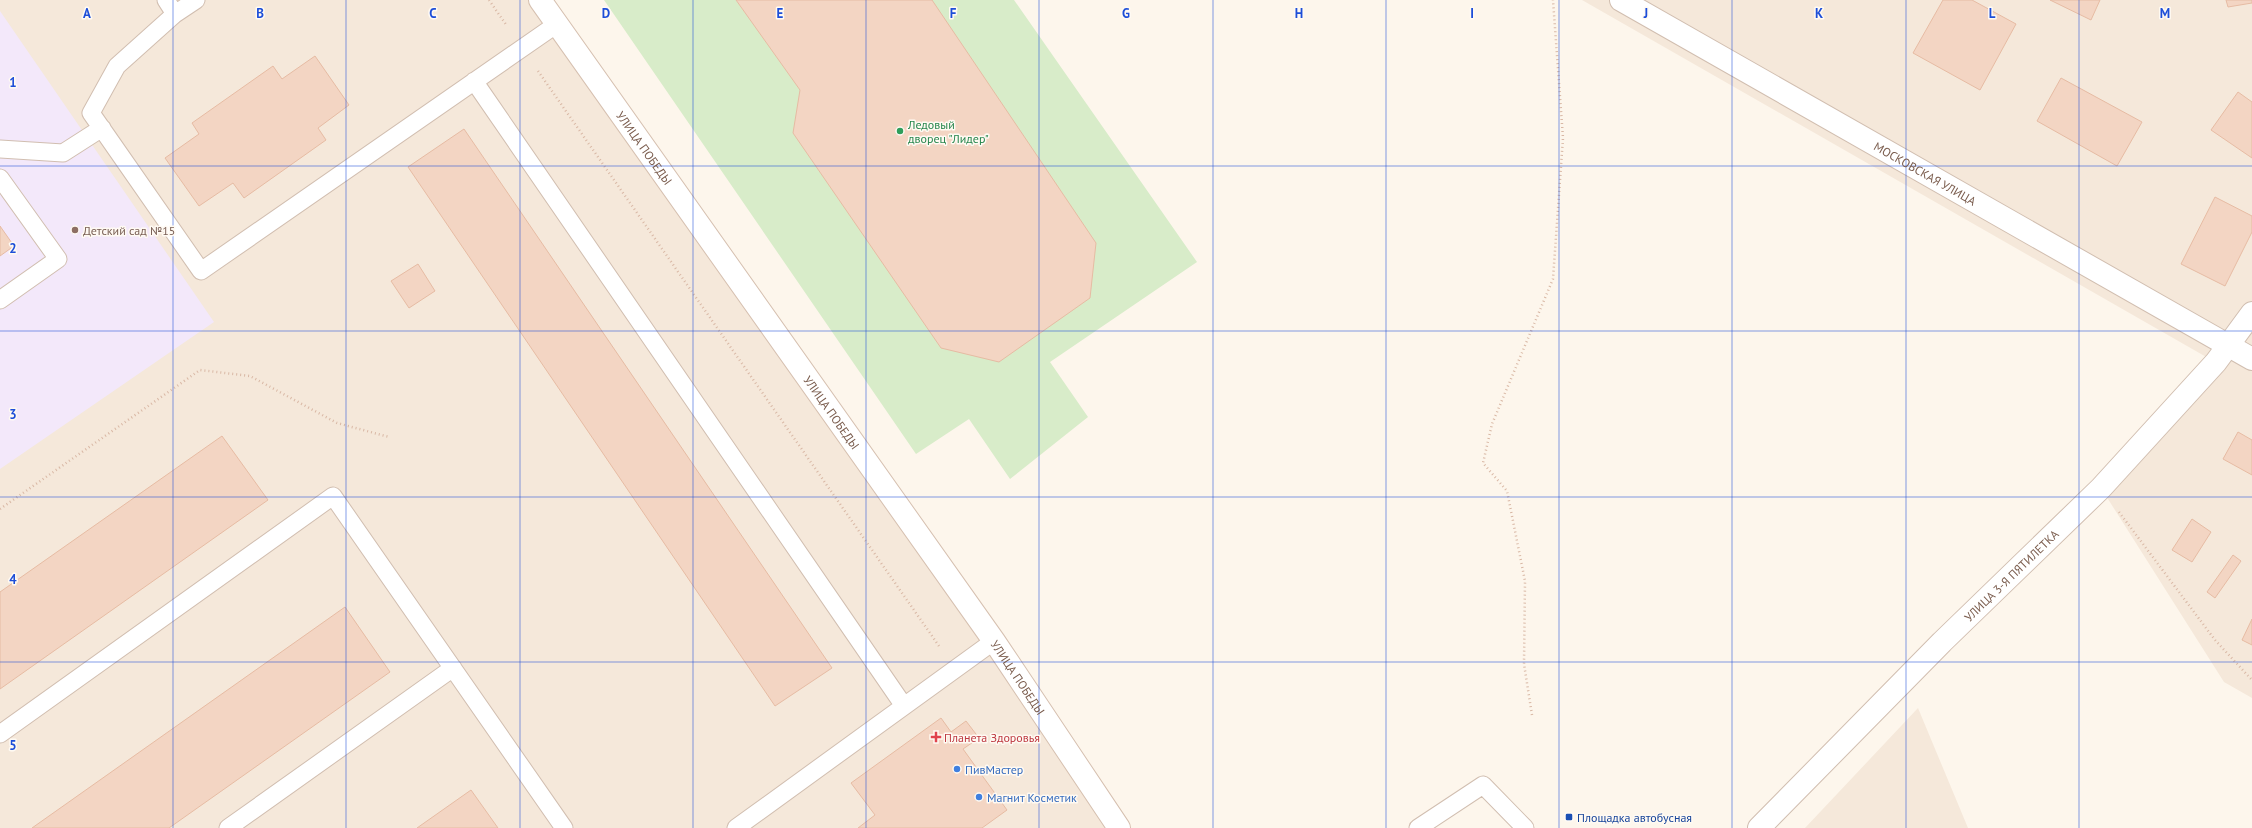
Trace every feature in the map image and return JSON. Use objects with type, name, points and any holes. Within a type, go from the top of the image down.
[{"type":"street","name":"УЛИЦА ПОБЕДЫ","points":[[540,0],[994,641],[1119,828]]},
{"type":"street","name":"МОСКОВСКАЯ УЛИЦА","points":[[1621,0],[2252,359]]},
{"type":"street","name":"УЛИЦА 3-Я ПЯТИЛЕТКА","points":[[1759,828],[1942,642],[2101,488],[2229,346],[2252,313]]},
{"type":"lane","points":[[166,0],[175,14]]},
{"type":"lane","points":[[196,0],[175,14],[117,66],[91,113],[201,271],[557,24]]},
{"type":"lane","points":[[474,81],[904,706]]},
{"type":"lane","points":[[0,149],[64,153],[102,128]]},
{"type":"lane","points":[[0,178],[58,259],[0,300]]},
{"type":"lane","points":[[0,734],[333,496],[564,828]]},
{"type":"lane","points":[[736,828],[994,641]]},
{"type":"lane","points":[[228,828],[453,668]]},
{"type":"lane","points":[[1418,828],[1483,785],[1525,828]]},
{"type":"path","points":[[489,0],[955,669]]},
{"type":"path","points":[[1532,714],[1524,664],[1525,581],[1508,491],[1483,463],[1492,424],[1553,279],[1563,138],[1553,0]]},
{"type":"path","points":[[0,509],[200,370],[250,376],[337,423],[389,437]]},
{"type":"path","points":[[2101,488],[2215,640],[2252,680]]},
{"type":"shaded area","points":[[0,0],[540,0],[1119,828],[0,828]]},
{"type":"shaded area","points":[[1582,0],[2252,0],[2252,698],[2224,682],[2101,488],[2215,362]]},
{"type":"shaded area","name":"Детский сад №15","points":[[0,11],[214,322],[0,469]]},
{"type":"shaded area","points":[[1918,708],[1968,828],[1805,828]]},
{"type":"green space","name":"Ледовый дворец \"Лидер\"","points":[[604,0],[1014,0],[1197,262],[1050,362],[1088,417],[1010,479],[969,419],[916,454]]},
{"type":"building","points":[[736,0],[932,0],[1096,243],[1090,298],[999,362],[941,348],[793,133],[800,90]]},
{"type":"building","points":[[1943,0],[1972,0],[2016,24],[1980,90],[1913,53]]},
{"type":"building","points":[[2050,0],[2100,0],[2091,20]]},
{"type":"building","points":[[2226,0],[2252,0],[2252,3],[2228,7]]},
{"type":"building","points":[[315,56],[349,105],[318,128],[326,140],[244,198],[233,183],[199,206],[165,158],[199,134],[192,123],[273,66],[282,79]]},
{"type":"building","points":[[2061,78],[2142,122],[2117,166],[2037,121]]},
{"type":"building","points":[[2238,92],[2252,102],[2252,158],[2211,130]]},
{"type":"building","points":[[464,129],[832,668],[775,706],[408,167]]},
{"type":"building","points":[[2215,197],[2252,216],[2252,232],[2225,286],[2181,264]]},
{"type":"building","points":[[0,226],[14,246],[0,256]]},
{"type":"building","points":[[418,264],[435,291],[409,308],[391,281]]},
{"type":"building","points":[[2238,432],[2252,440],[2252,475],[2223,459]]},
{"type":"building","points":[[222,436],[268,500],[0,689],[0,592]]},
{"type":"building","points":[[2192,519],[2211,532],[2192,562],[2172,550]]},
{"type":"building","points":[[2233,555],[2241,561],[2215,598],[2207,592]]},
{"type":"building","points":[[345,607],[390,672],[169,828],[32,828]]},
{"type":"building","points":[[2252,619],[2252,645],[2242,640]]},
{"type":"building","points":[[941,718],[951,732],[966,721],[979,738],[963,749],[1007,810],[982,828],[858,828],[875,815],[851,783]]},
{"type":"building","points":[[471,790],[498,828],[417,828]]},
{"type":"place","name":"Ледовый дворец \"Лидер\"","points":[[900,131]]},
{"type":"place","name":"Детский сад №15","points":[[75,230]]},
{"type":"place","name":"Планета Здоровья","points":[[936,737]]},
{"type":"place","name":"ПивМастер","points":[[957,769]]},
{"type":"place","name":"Магнит Косметик","points":[[979,797]]},
{"type":"place","name":"Площадка автобусная","points":[[1569,817]]}]
